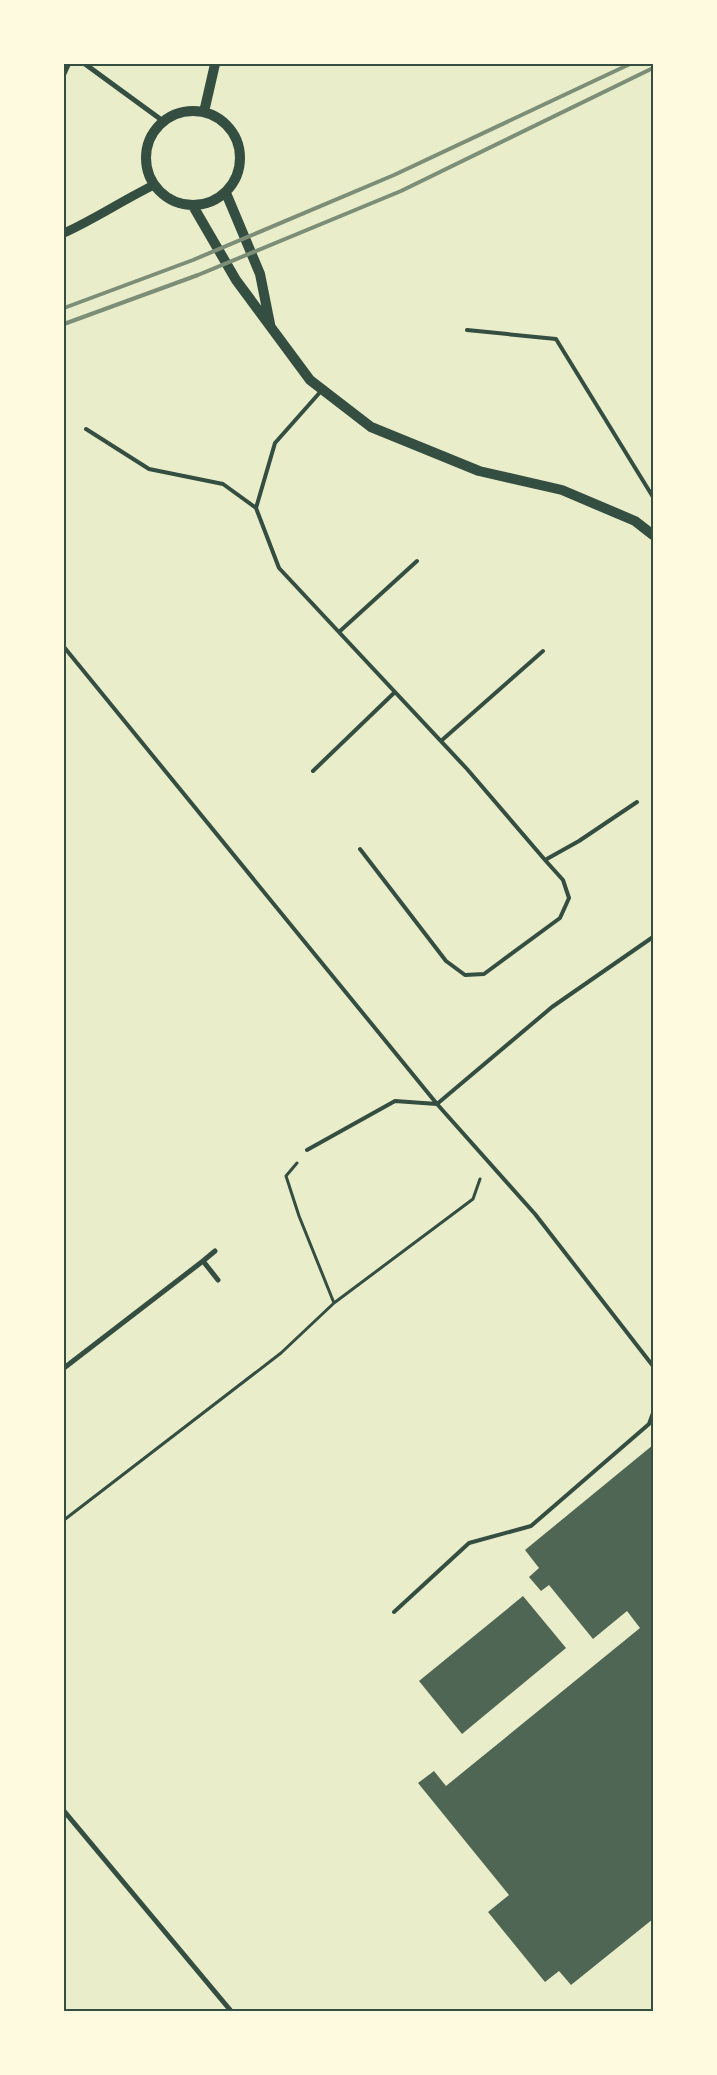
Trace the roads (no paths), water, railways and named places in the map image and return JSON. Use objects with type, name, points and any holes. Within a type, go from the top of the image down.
[{"type":"main road","points":[[204,112],[215,64]]},
{"type":"main road","points":[[189,110],[204,112],[218,117],[228,127],[238,146],[240,167],[235,181],[226,193],[204,204],[192,206],[178,203],[164,196],[154,185],[147,173],[145,158],[147,144],[153,132],[163,121],[175,114],[189,110]]},
{"type":"main road","points":[[226,193],[260,274],[271,329]]},
{"type":"main road","points":[[192,206],[236,280],[310,380],[371,427],[479,471],[562,490],[635,521],[653,535]]},
{"type":"street","points":[[85,64],[163,121]]},
{"type":"street","points":[[64,234],[90,221],[121,200],[154,185]]},
{"type":"street","points":[[64,1368],[215,1251]]},
{"type":"street","points":[[203,1261],[218,1280]]},
{"type":"street","points":[[64,1811],[231,2011]]},
{"type":"lane","points":[[64,75],[69,64]]},
{"type":"lane","points":[[467,330],[556,339],[653,496]]},
{"type":"lane","points":[[256,508],[275,443],[322,390]]},
{"type":"lane","points":[[86,429],[149,469],[223,484],[256,508],[279,568],[441,741],[564,880],[569,898],[560,918],[484,974],[464,975],[446,960],[360,848]]},
{"type":"lane","points":[[339,632],[418,561]]},
{"type":"lane","points":[[64,647],[437,1104],[535,1214],[653,1366]]},
{"type":"lane","points":[[441,741],[544,650]]},
{"type":"lane","points":[[313,771],[395,692]]},
{"type":"lane","points":[[546,860],[579,841],[636,802]]},
{"type":"lane","points":[[307,1150],[395,1101],[437,1104],[552,1007],[653,936]]},
{"type":"lane","points":[[394,1612],[469,1543],[531,1526],[650,1424],[653,1413]]},
{"type":"railway","points":[[64,308],[193,260],[394,175],[630,64]]},
{"type":"railway","points":[[64,324],[198,275],[401,191],[653,68]]}]
